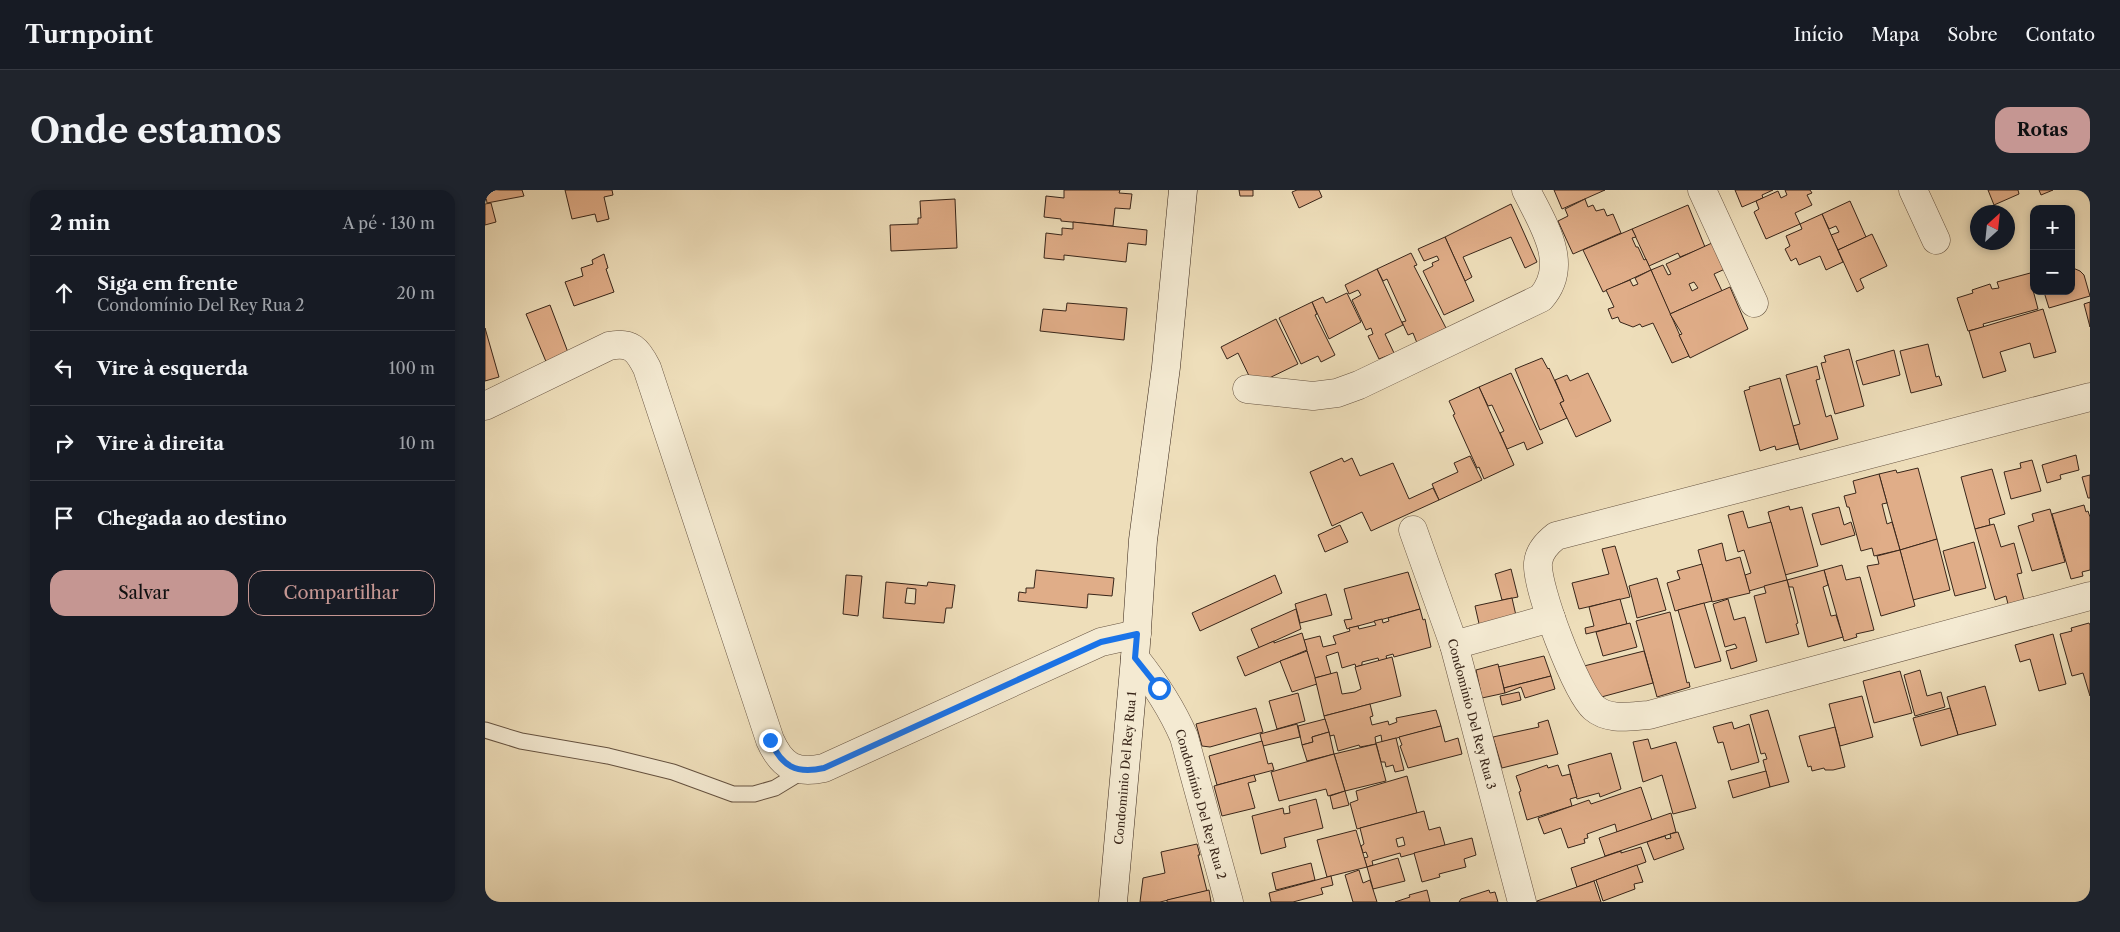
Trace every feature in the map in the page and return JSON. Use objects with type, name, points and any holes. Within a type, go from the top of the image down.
[{"type":"street","name":"Condominio Del Rey Rua 1","points":[[1113,902],[1136,646],[1143,540],[1166,367],[1183,190]]},
{"type":"street","points":[[1247,389],[1313,396],[1337,393],[1376,377],[1541,298],[1549,290],[1555,259],[1550,238],[1526,190]]},
{"type":"street","points":[[1702,190],[1754,303]]},
{"type":"street","points":[[1913,190],[1936,240]]},
{"type":"street","points":[[485,406],[609,346],[621,344],[629,346],[639,353],[647,368],[770,740],[782,760],[793,768],[803,771],[824,768],[1101,642],[1136,646]]},
{"type":"street","points":[[2090,397],[1556,536],[1548,542],[1541,552],[1538,562],[1538,571],[1551,618],[1584,697],[1604,715],[1618,717],[1649,715],[2090,596]]},
{"type":"street","name":"Condomínio Del Rey Rua 3","points":[[1413,530],[1454,645],[1522,902]]},
{"type":"street","points":[[1454,645],[1551,618]]},
{"type":"street","name":"Condomínio Del Rey Rua 2","points":[[1136,646],[1173,712],[1184,737],[1229,902]]},
{"type":"lane","points":[[485,730],[521,741],[608,756],[673,772],[733,794],[754,794],[775,788],[803,771]]},
{"type":"building","points":[[485,190],[522,190],[524,196],[487,203]]},
{"type":"building","points":[[565,190],[612,190],[613,195],[604,197],[609,219],[597,222],[595,214],[572,219]]},
{"type":"building","points":[[1064,190],[1120,190],[1119,193],[1132,194],[1130,209],[1115,208],[1113,226],[1061,221],[1061,219],[1044,217],[1046,196],[1064,198]]},
{"type":"building","points":[[1239,190],[1253,190],[1253,196],[1240,196]]},
{"type":"building","points":[[1297,190],[1319,190],[1322,197],[1299,208],[1292,192]]},
{"type":"building","points":[[1554,190],[1605,190],[1562,209]]},
{"type":"building","points":[[1735,190],[1773,190],[1762,195],[1763,198],[1742,207]]},
{"type":"building","points":[[1785,190],[1810,190],[1812,193],[1807,195],[1812,205],[1795,213],[1800,224],[1766,239],[1754,212],[1759,209],[1756,201],[1778,191],[1781,198],[1787,195]]},
{"type":"building","points":[[1988,190],[2018,190],[2019,194],[1994,205]]},
{"type":"building","points":[[2039,190],[2053,190],[2041,195]]},
{"type":"building","points":[[955,199],[957,248],[891,251],[890,225],[918,224],[918,218],[921,218],[920,201]]},
{"type":"building","points":[[1585,199],[1588,207],[1593,205],[1596,211],[1604,209],[1607,216],[1613,214],[1621,233],[1573,254],[1558,221],[1568,216],[1565,209]]},
{"type":"building","points":[[1850,201],[1866,237],[1838,250],[1831,235],[1839,232],[1836,226],[1829,229],[1822,214]]},
{"type":"building","points":[[491,203],[496,222],[485,225],[485,204]]},
{"type":"building","points":[[1511,204],[1537,262],[1525,268],[1511,237],[1463,257],[1472,277],[1465,281],[1445,237]]},
{"type":"building","points":[[1688,205],[1705,247],[1680,257],[1678,253],[1649,266],[1632,229]]},
{"type":"building","points":[[1822,214],[1843,262],[1826,270],[1820,256],[1799,265],[1796,258],[1791,261],[1785,249],[1790,246],[1786,236],[1802,229],[1800,224]]},
{"type":"building","points":[[1073,222],[1147,230],[1146,245],[1128,243],[1126,262],[1064,255],[1064,260],[1044,258],[1046,233],[1062,235],[1062,228],[1073,229]]},
{"type":"building","points":[[1632,229],[1636,237],[1632,238],[1636,247],[1638,247],[1644,260],[1646,259],[1651,270],[1603,292],[1583,250]]},
{"type":"building","points":[[1872,234],[1887,266],[1860,279],[1864,288],[1857,292],[1838,250]]},
{"type":"building","points":[[1445,237],[1474,301],[1444,315],[1423,271],[1433,266],[1432,263],[1439,260],[1437,256],[1424,261],[1418,249]]},
{"type":"building","points":[[1712,243],[1725,269],[1714,274],[1722,291],[1670,314],[1651,270],[1663,265],[1668,275],[1671,274],[1666,264]],"holes":[[[1694,282],[1698,288],[1692,291],[1689,284]]]},
{"type":"building","points":[[1411,253],[1417,265],[1414,266],[1446,328],[1417,343],[1413,333],[1408,335],[1402,322],[1406,321],[1387,279],[1383,281],[1377,269]]},
{"type":"building","points":[[604,254],[608,268],[606,269],[614,292],[574,306],[565,282],[583,276],[581,268],[593,264],[592,260]]},
{"type":"building","points":[[1377,269],[1403,325],[1385,334],[1394,353],[1379,359],[1368,336],[1373,334],[1371,328],[1366,330],[1352,300],[1361,295],[1358,290],[1349,294],[1345,285]]},
{"type":"building","points":[[2075,269],[2080,271],[2084,275],[2090,296],[2049,308],[2045,295],[2075,295]]},
{"type":"building","points":[[1651,270],[1689,356],[1672,363],[1653,323],[1642,327],[1640,324],[1633,327],[1620,322],[1618,317],[1612,319],[1608,309],[1614,307],[1606,290],[1630,280],[1633,286],[1638,284],[1635,278]]},
{"type":"building","points":[[2030,273],[2030,295],[2034,295],[2038,309],[1983,324],[1984,327],[1968,331],[1957,298],[1973,293],[1972,290],[1990,284],[1992,289],[1999,288],[1997,282]]},
{"type":"building","points":[[1730,287],[1748,329],[1690,358],[1679,335],[1682,334],[1670,314]]},
{"type":"building","points":[[1347,293],[1361,322],[1329,339],[1312,302],[1323,297],[1326,303]]},
{"type":"building","points":[[1312,302],[1317,314],[1315,315],[1335,355],[1321,362],[1318,356],[1301,364],[1279,318]]},
{"type":"building","points":[[2090,302],[2090,327],[2084,304]]},
{"type":"building","points":[[1067,303],[1127,308],[1124,340],[1040,331],[1043,309],[1066,311]]},
{"type":"building","points":[[550,305],[569,355],[547,364],[526,314]]},
{"type":"building","points":[[2043,309],[2056,352],[2034,358],[2030,343],[2000,352],[2006,371],[1983,378],[1969,331]]},
{"type":"building","points":[[1276,319],[1298,364],[1261,382],[1252,382],[1238,353],[1227,359],[1221,347]]},
{"type":"building","points":[[485,328],[499,377],[485,381]]},
{"type":"building","points":[[1928,344],[1936,377],[1939,376],[1942,385],[1911,393],[1900,351]]},
{"type":"building","points":[[1849,349],[1864,406],[1835,414],[1821,363],[1826,362],[1824,356]]},
{"type":"building","points":[[1894,350],[1900,375],[1863,385],[1856,361]]},
{"type":"building","points":[[1542,358],[1549,368],[1564,401],[1560,403],[1567,418],[1540,430],[1515,369]]},
{"type":"building","points":[[1817,366],[1820,379],[1816,380],[1826,417],[1831,415],[1838,439],[1800,450],[1793,426],[1800,424],[1786,375]]},
{"type":"building","points":[[1511,373],[1543,443],[1527,450],[1524,442],[1507,449],[1500,433],[1504,431],[1492,405],[1488,406],[1479,387]]},
{"type":"building","points":[[1588,373],[1611,421],[1576,437],[1560,403],[1564,401],[1555,380],[1567,375],[1570,381]]},
{"type":"building","points":[[1780,378],[1798,444],[1776,450],[1775,446],[1760,451],[1744,391],[1750,389],[1749,387]]},
{"type":"building","points":[[1479,387],[1514,465],[1484,479],[1479,467],[1477,468],[1453,415],[1455,414],[1449,401]]},
{"type":"building","points":[[2076,455],[2079,470],[2060,475],[2061,479],[2047,483],[2042,465]]},
{"type":"building","points":[[1470,456],[1482,480],[1439,500],[1432,484],[1458,472],[1454,463]]},
{"type":"building","points":[[1342,458],[1344,462],[1352,458],[1360,476],[1393,463],[1409,499],[1433,488],[1439,500],[1371,531],[1362,512],[1332,526],[1310,472]]},
{"type":"building","points":[[2032,460],[2041,491],[2011,499],[2004,472],[2021,468],[2020,463]]},
{"type":"building","points":[[1918,468],[1937,539],[1900,550],[1879,474],[1896,470],[1897,473]]},
{"type":"building","points":[[1992,469],[2005,514],[1989,519],[1990,525],[1975,529],[1961,477]]},
{"type":"building","points":[[1879,474],[1887,503],[1882,504],[1887,524],[1892,522],[1900,550],[1874,556],[1872,548],[1861,551],[1849,507],[1847,507],[1844,496],[1856,493],[1853,481]]},
{"type":"building","points":[[2090,475],[2090,498],[2088,498],[2082,477]]},
{"type":"building","points":[[2084,505],[2090,517],[2090,570],[2082,572],[2083,576],[2071,579],[2052,514]]},
{"type":"building","points":[[1789,506],[1790,510],[1802,507],[1818,566],[1785,575],[1768,512]]},
{"type":"building","points":[[1839,507],[1844,525],[1851,522],[1855,535],[1821,545],[1812,514]]},
{"type":"building","points":[[2050,509],[2065,562],[2032,571],[2018,526],[2034,521],[2032,514]]},
{"type":"building","points":[[1743,511],[1748,528],[1771,522],[1787,580],[1749,591],[1745,575],[1751,573],[1744,550],[1738,552],[1728,515]]},
{"type":"building","points":[[1994,524],[2001,547],[2014,543],[2022,573],[2017,574],[2024,600],[2008,604],[2006,596],[1995,600],[1975,529]]},
{"type":"building","points":[[1340,525],[1348,542],[1325,552],[1318,535]]},
{"type":"building","points":[[1937,539],[1950,590],[1913,600],[1900,550]]},
{"type":"building","points":[[1974,542],[1986,588],[1955,596],[1943,551]]},
{"type":"building","points":[[1722,543],[1726,561],[1740,557],[1750,593],[1712,602],[1698,550]]},
{"type":"building","points":[[1615,546],[1630,597],[1579,609],[1572,583],[1609,574],[1602,549]]},
{"type":"building","points":[[1900,550],[1915,606],[1881,616],[1867,566],[1879,564],[1877,556]]},
{"type":"building","points":[[1702,564],[1712,601],[1675,611],[1667,583],[1680,579],[1677,571]]},
{"type":"building","points":[[1842,565],[1846,580],[1860,577],[1874,630],[1856,634],[1857,637],[1844,641],[1824,570]]},
{"type":"building","points":[[1511,569],[1518,597],[1502,600],[1495,574]]},
{"type":"building","points":[[1036,570],[1114,578],[1112,596],[1088,594],[1087,608],[1018,601],[1019,592],[1026,593],[1026,588],[1034,588]]},
{"type":"building","points":[[1824,570],[1828,585],[1823,587],[1831,616],[1836,615],[1843,637],[1808,647],[1793,587],[1789,587],[1787,580]]},
{"type":"building","points":[[1408,572],[1420,609],[1347,629],[1344,620],[1352,619],[1344,589]]},
{"type":"building","points":[[846,575],[862,576],[858,616],[843,614]]},
{"type":"building","points":[[1275,575],[1282,593],[1200,631],[1192,613]]},
{"type":"building","points":[[1657,578],[1666,610],[1637,618],[1629,586]]},
{"type":"building","points":[[1787,580],[1799,634],[1766,643],[1754,596],[1766,593],[1764,586]]},
{"type":"building","points":[[886,582],[927,586],[928,582],[955,585],[952,608],[946,608],[944,623],[883,618]],"holes":[[[907,588],[916,589],[915,604],[905,603]]]},
{"type":"building","points":[[1326,594],[1332,615],[1300,623],[1295,604]]},
{"type":"building","points":[[1512,598],[1517,620],[1480,628],[1475,606]]},
{"type":"building","points":[[1620,599],[1627,624],[1586,634],[1585,628],[1594,626],[1589,607]]},
{"type":"building","points":[[1728,599],[1734,620],[1745,617],[1757,661],[1731,669],[1726,651],[1737,648],[1735,644],[1725,647],[1713,604]]},
{"type":"building","points":[[1704,603],[1721,661],[1695,668],[1678,610]]},
{"type":"building","points":[[1296,609],[1301,629],[1259,648],[1251,629]]},
{"type":"building","points":[[1420,609],[1423,620],[1425,619],[1431,647],[1394,657],[1393,654],[1386,656],[1387,659],[1379,661],[1378,658],[1362,662],[1362,665],[1356,667],[1355,664],[1342,668],[1338,652],[1326,656],[1331,674],[1314,678],[1304,640],[1320,636],[1323,647],[1336,644],[1333,636],[1350,631],[1349,628],[1358,626],[1359,629],[1376,625],[1374,621],[1382,619],[1383,623],[1389,621],[1388,618]]},
{"type":"building","points":[[1670,612],[1687,683],[1689,682],[1690,687],[1657,697],[1636,621]]},
{"type":"building","points":[[1630,623],[1637,647],[1603,656],[1596,632]]},
{"type":"building","points":[[2089,623],[2090,696],[2083,673],[2072,676],[2060,634],[2072,631],[2071,628]]},
{"type":"building","points":[[1302,633],[1307,650],[1245,676],[1237,657],[1274,641],[1274,643]]},
{"type":"building","points":[[2053,634],[2066,684],[2039,691],[2030,659],[2020,662],[2015,645]]},
{"type":"building","points":[[1307,651],[1317,684],[1292,692],[1280,661]]},
{"type":"building","points":[[1644,651],[1653,683],[1594,699],[1584,666]]},
{"type":"building","points":[[1544,656],[1551,676],[1504,688],[1498,667]]},
{"type":"building","points":[[1392,657],[1401,696],[1324,716],[1315,678],[1337,672],[1342,694],[1355,692],[1361,689],[1355,667]]},
{"type":"building","points":[[1498,664],[1505,693],[1482,698],[1476,670]]},
{"type":"building","points":[[1920,670],[1927,696],[1941,692],[1945,707],[1915,716],[1904,675]]},
{"type":"building","points":[[1900,671],[1912,713],[1874,723],[1863,681]]},
{"type":"building","points":[[1551,676],[1555,689],[1525,698],[1521,687],[1505,693],[1504,688]]},
{"type":"building","points":[[1985,686],[1996,725],[1958,735],[1947,697]]},
{"type":"building","points":[[1519,692],[1521,700],[1502,705],[1500,696]]},
{"type":"building","points":[[1298,693],[1305,721],[1277,729],[1269,701]]},
{"type":"building","points":[[1862,696],[1873,737],[1840,746],[1829,704]]},
{"type":"building","points":[[1370,704],[1373,716],[1370,717],[1372,725],[1388,721],[1389,725],[1397,722],[1396,718],[1436,710],[1441,726],[1382,742],[1381,735],[1375,737],[1376,744],[1360,747],[1359,745],[1338,751],[1334,735],[1330,736],[1324,716]]},
{"type":"building","points":[[1256,708],[1263,732],[1210,747],[1202,746],[1196,724]]},
{"type":"building","points":[[1950,708],[1958,735],[1921,746],[1913,718]]},
{"type":"building","points":[[1768,710],[1789,782],[1770,787],[1763,760],[1767,759],[1765,753],[1761,754],[1750,715]]},
{"type":"building","points":[[1325,719],[1329,732],[1312,737],[1313,742],[1302,745],[1298,726]]},
{"type":"building","points":[[1548,720],[1558,754],[1502,768],[1493,737],[1539,727],[1538,723]]},
{"type":"building","points":[[1732,722],[1734,729],[1749,724],[1759,762],[1731,770],[1723,742],[1718,743],[1713,727]]},
{"type":"building","points":[[1297,724],[1300,737],[1263,746],[1260,734]]},
{"type":"building","points":[[1441,726],[1445,742],[1458,738],[1462,754],[1408,768],[1400,746],[1402,745],[1399,737]]},
{"type":"building","points":[[1835,727],[1845,767],[1833,770],[1825,770],[1824,768],[1812,771],[1811,766],[1808,767],[1799,736]]},
{"type":"building","points":[[1329,732],[1334,754],[1307,761],[1302,745],[1313,742],[1312,737]]},
{"type":"building","points":[[1396,738],[1404,770],[1395,772],[1393,765],[1386,767],[1385,762],[1381,762],[1376,743]]},
{"type":"building","points":[[1648,739],[1651,749],[1676,742],[1696,808],[1673,814],[1662,775],[1643,782],[1633,742]]},
{"type":"building","points":[[1262,741],[1268,764],[1272,763],[1274,770],[1217,785],[1209,756]]},
{"type":"building","points":[[1376,744],[1386,781],[1345,791],[1334,754]]},
{"type":"building","points":[[1611,753],[1621,789],[1600,797],[1599,793],[1577,799],[1568,765]]},
{"type":"building","points":[[1334,754],[1345,791],[1328,796],[1326,789],[1279,801],[1271,772]]},
{"type":"building","points":[[1547,765],[1548,768],[1558,765],[1562,776],[1570,774],[1577,797],[1570,799],[1572,806],[1527,820],[1516,776]]},
{"type":"building","points":[[1766,771],[1770,787],[1733,798],[1728,781]]},
{"type":"building","points":[[1254,775],[1256,781],[1248,783],[1255,808],[1222,816],[1214,786]]},
{"type":"building","points":[[1407,776],[1417,813],[1357,829],[1350,803],[1358,800],[1356,791]]},
{"type":"building","points":[[1641,787],[1652,820],[1617,832],[1615,824],[1587,834],[1588,838],[1584,839],[1585,843],[1568,848],[1561,828],[1544,834],[1538,818],[1589,800],[1591,804]]},
{"type":"building","points":[[1345,791],[1349,805],[1333,809],[1330,796]]},
{"type":"building","points":[[1316,799],[1323,828],[1284,838],[1286,847],[1261,854],[1252,816],[1283,808],[1284,814],[1290,813],[1289,806]]},
{"type":"building","points":[[1424,811],[1429,830],[1440,827],[1445,845],[1401,857],[1400,853],[1372,861],[1373,865],[1367,867],[1364,858],[1368,857],[1366,852],[1363,853],[1361,846],[1364,844],[1360,828]],"holes":[[[1403,837],[1405,845],[1398,847],[1396,839]]]},
{"type":"building","points":[[1671,813],[1676,832],[1605,856],[1599,838]]},
{"type":"building","points":[[1356,830],[1367,867],[1327,877],[1317,840]]},
{"type":"building","points":[[1678,832],[1684,849],[1654,860],[1647,842],[1665,836],[1666,839],[1671,838],[1670,834]]},
{"type":"building","points":[[1472,838],[1476,855],[1464,859],[1466,867],[1439,874],[1440,877],[1422,882],[1414,853]]},
{"type":"building","points":[[1197,844],[1207,891],[1160,902],[1140,902],[1143,878],[1165,873],[1161,852]]},
{"type":"building","points":[[1641,847],[1646,862],[1577,887],[1571,868],[1621,851],[1621,853]]},
{"type":"building","points":[[1398,858],[1405,881],[1373,889],[1367,867]]},
{"type":"building","points":[[1311,863],[1315,880],[1276,890],[1272,873]]},
{"type":"building","points":[[1637,865],[1643,882],[1634,884],[1635,889],[1603,901],[1596,880]]},
{"type":"building","points":[[1359,870],[1363,883],[1370,880],[1377,902],[1353,902],[1345,875]]},
{"type":"building","points":[[1331,876],[1333,885],[1321,888],[1323,894],[1293,902],[1271,902],[1269,893]]},
{"type":"building","points":[[1594,881],[1601,902],[1537,902],[1537,901]]},
{"type":"building","points":[[1209,890],[1211,902],[1167,902],[1167,900]]},
{"type":"building","points":[[1427,890],[1430,902],[1395,902],[1410,897],[1409,895]]},
{"type":"building","points":[[1489,890],[1490,893],[1495,892],[1498,902],[1459,902],[1461,899]]},
{"type":"route","points":[[770,740],[782,760],[793,768],[803,771],[824,768],[1101,642],[1137,634],[1135,658],[1159,688]]}]
